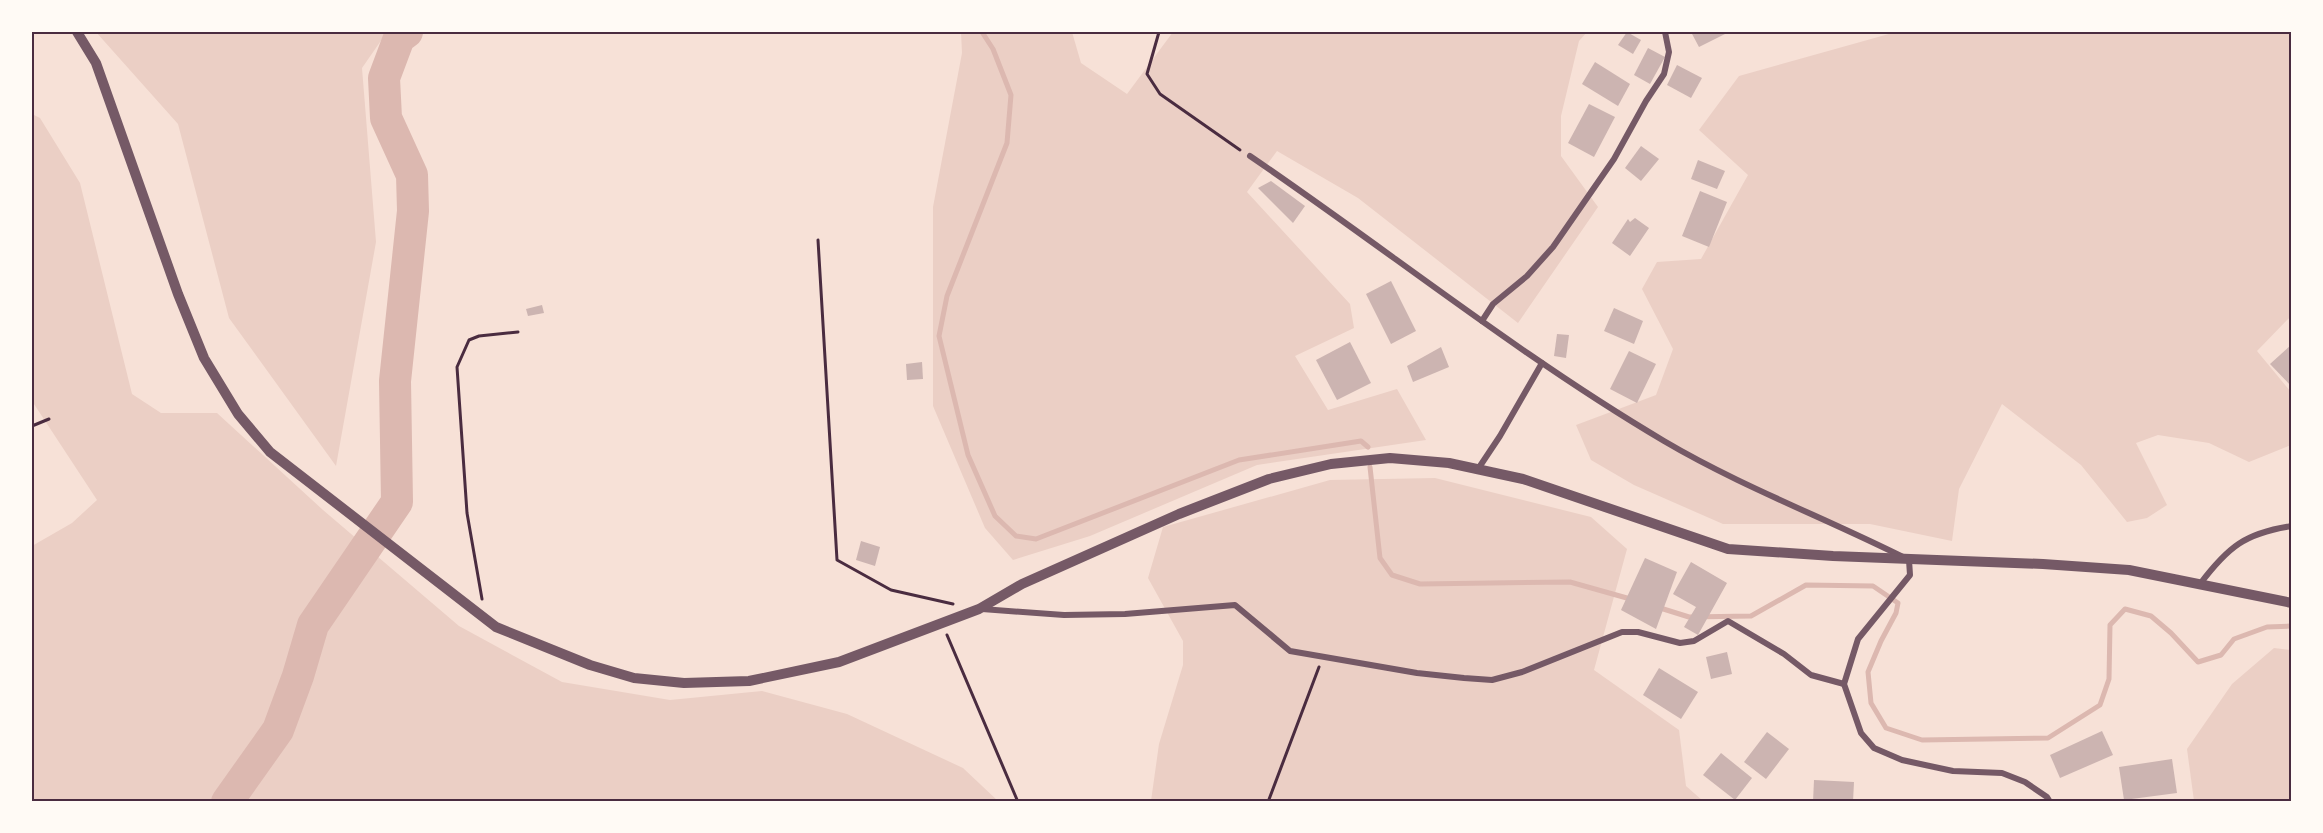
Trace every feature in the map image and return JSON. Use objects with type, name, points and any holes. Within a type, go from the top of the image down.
[{"type":"street","points":[[77,32],[96,63],[178,294],[204,358],[238,414],[270,452],[496,627],[590,665],[634,678],[684,683],[749,681],[839,662],[979,609],[1022,584],[1179,514],[1269,479],[1330,464],[1390,458],[1449,463],[1523,479],[1728,549],[2129,570],[2292,603]]},
{"type":"street","points":[[1482,321],[1493,304],[1527,276],[1553,247],[1614,159],[1646,101],[1664,74],[1670,52],[1665,32]]},
{"type":"street","points":[[1250,156],[1542,363],[1664,441],[1718,470],[1909,560]]},
{"type":"street","points":[[1478,469],[1542,363]]},
{"type":"street","points":[[2200,584],[2217,562],[2233,547],[2264,530],[2292,526]]},
{"type":"street","points":[[1909,560],[1910,575],[1858,639],[1844,684],[1860,733],[1874,747],[1902,760],[1953,771],[2002,773],[2025,782],[2050,801]]},
{"type":"street","points":[[979,609],[1064,615],[1125,614],[1235,605],[1290,651],[1417,673],[1492,680],[1522,672],[1622,632],[1638,632],[1680,644],[1694,641],[1728,621],[1784,654],[1811,675],[1844,684]]},
{"type":"path","points":[[1159,32],[1147,74],[1160,94],[1250,156]]},
{"type":"path","points":[[818,240],[837,560],[891,590],[979,609]]},
{"type":"path","points":[[484,617],[467,513],[458,367],[469,340],[479,336],[518,332]]},
{"type":"path","points":[[32,426],[49,419]]},
{"type":"path","points":[[942,622],[1018,801]]},
{"type":"path","points":[[1268,801],[1322,657]]},
{"type":"shaded area","points":[[96,32],[387,32],[362,68],[376,242],[336,466],[229,318],[178,124]]},
{"type":"shaded area","points":[[961,32],[1072,32],[1081,63],[1127,94],[1173,32],[1587,32],[1579,41],[1561,116],[1561,156],[1598,207],[1518,323],[1358,198],[1277,151],[1247,192],[1350,304],[1354,328],[1295,356],[1328,410],[1397,389],[1426,440],[1257,465],[1090,536],[1013,560],[985,528],[933,406],[933,207],[962,53]]},
{"type":"shaded area","points":[[1896,32],[2291,32],[2291,316],[2257,351],[2291,392],[2291,445],[2249,462],[2209,443],[2158,435],[2136,443],[2167,505],[2147,518],[2127,522],[2081,465],[2002,404],[1959,489],[1952,541],[1870,524],[1723,524],[1634,485],[1591,460],[1576,425],[1656,395],[1673,349],[1642,289],[1657,262],[1701,259],[1748,175],[1699,130],[1739,76]]},
{"type":"shaded area","points":[[32,114],[40,118],[80,183],[132,394],[161,413],[217,413],[323,510],[459,626],[562,682],[670,700],[762,691],[847,714],[963,768],[998,801],[32,801],[32,546],[72,523],[97,500],[32,401]]},
{"type":"shaded area","points":[[1435,478],[1591,517],[1627,549],[1594,670],[1679,730],[1686,786],[1703,801],[1151,801],[1159,744],[1183,665],[1183,641],[1148,578],[1163,527],[1330,480]]},
{"type":"shaded area","points":[[2274,648],[2291,650],[2291,801],[2194,801],[2187,749],[2232,684]]},
{"type":"building","points":[[1627,32],[1641,40],[1633,54],[1618,45]]},
{"type":"building","points":[[1691,32],[1726,32],[1727,33],[1699,47]]},
{"type":"building","points":[[1648,48],[1665,57],[1650,84],[1634,75]]},
{"type":"building","points":[[1595,62],[1630,84],[1618,106],[1582,84]]},
{"type":"building","points":[[1677,65],[1702,78],[1691,98],[1667,85]]},
{"type":"building","points":[[1589,104],[1615,117],[1594,157],[1568,143]]},
{"type":"building","points":[[1641,146],[1659,159],[1641,181],[1625,168]]},
{"type":"building","points":[[1698,160],[1725,171],[1717,189],[1691,179]]},
{"type":"building","points":[[1271,181],[1305,206],[1293,223],[1258,188]]},
{"type":"building","points":[[1700,191],[1727,202],[1709,247],[1682,236]]},
{"type":"building","points":[[1635,218],[1649,228],[1630,256],[1612,243],[1628,219],[1630,222]]},
{"type":"building","points":[[1391,281],[1416,331],[1391,344],[1366,294]]},
{"type":"building","points":[[542,305],[544,313],[528,316],[526,309]]},
{"type":"building","points":[[1614,308],[1643,321],[1634,344],[1604,331]]},
{"type":"building","points":[[1557,334],[1569,335],[1566,358],[1554,356]]},
{"type":"building","points":[[1350,342],[1371,383],[1337,400],[1316,360]]},
{"type":"building","points":[[2292,344],[2292,387],[2270,364]]},
{"type":"building","points":[[1441,347],[1449,367],[1413,382],[1407,366]]},
{"type":"building","points":[[1629,351],[1656,364],[1637,403],[1610,389]]},
{"type":"building","points":[[922,362],[923,379],[907,380],[906,364]]},
{"type":"building","points":[[861,541],[880,547],[875,566],[856,560]]},
{"type":"building","points":[[1645,558],[1677,572],[1656,629],[1621,610]]},
{"type":"building","points":[[1691,562],[1727,583],[1698,635],[1684,627],[1696,607],[1673,594]]},
{"type":"building","points":[[1727,652],[1732,674],[1711,679],[1706,657]]},
{"type":"building","points":[[1659,668],[1698,692],[1681,719],[1643,695]]},
{"type":"building","points":[[2102,731],[2113,755],[2060,778],[2050,755]]},
{"type":"building","points":[[1767,732],[1789,749],[1766,779],[1744,762]]},
{"type":"building","points":[[1721,753],[1752,778],[1735,800],[1703,775]]},
{"type":"building","points":[[2172,759],[2177,793],[2124,800],[2119,767]]},
{"type":"building","points":[[1814,780],[1854,782],[1853,802],[1813,802]]},
{"type":"waterway","points":[[227,802],[278,730],[298,676],[313,625],[397,502],[395,381],[413,211],[412,175],[386,118],[384,78],[399,38],[407,32]]},
{"type":"waterway","points":[[982,32],[993,49],[1011,95],[1007,143],[947,296],[939,336],[968,455],[995,516],[1016,536],[1036,539],[1239,460],[1361,441],[1368,447]]},
{"type":"waterway","points":[[1370,467],[1380,558],[1392,575],[1420,584],[1570,582],[1634,600]]},
{"type":"waterway","points":[[1657,607],[1689,617],[1751,616],[1806,585],[1873,586],[1898,603],[1896,613],[1868,672],[1871,703],[1886,728],[1922,740],[2048,738],[2100,705],[2109,679],[2110,625],[2125,609],[2151,616],[2171,633],[2198,662],[2221,655],[2234,639],[2267,627],[2292,626]]}]
